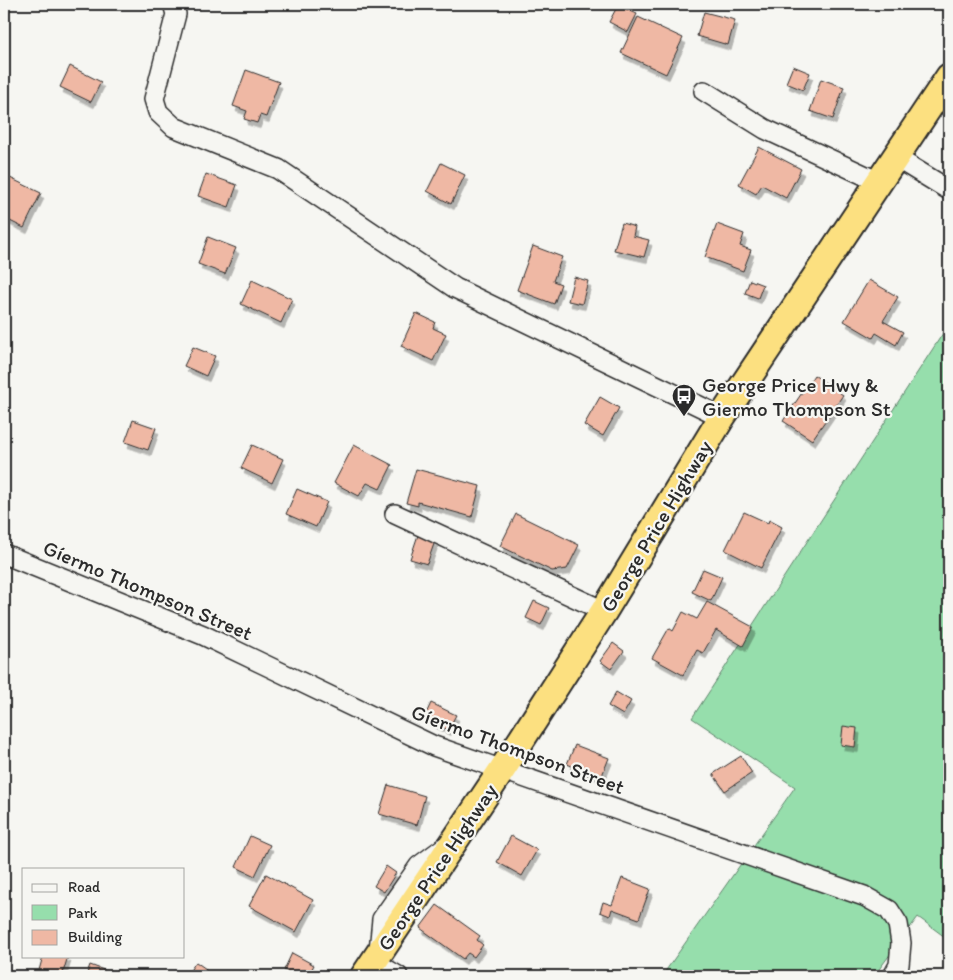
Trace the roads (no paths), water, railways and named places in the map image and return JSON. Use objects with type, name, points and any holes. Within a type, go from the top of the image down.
[{"type":"highway","name":"George Price Highway","points":[[372,964],[502,770],[604,611],[722,417],[949,77]]},
{"type":"street","points":[[173,4],[176,14],[154,99],[158,112],[174,127],[278,169],[454,288],[722,417]]},
{"type":"street","points":[[704,91],[765,129],[879,182]]},
{"type":"street","points":[[895,156],[949,190]]},
{"type":"street","points":[[395,514],[604,611]]},
{"type":"street","name":"Gíermo Thompson Street","points":[[4,554],[203,635],[434,746],[864,896],[889,910],[898,924],[901,972]]},
{"type":"street","points":[[372,964],[398,976]]},
{"type":"place","name":"George Price Hwy & Giermo Thompson St","points":[[684,417]]}]
